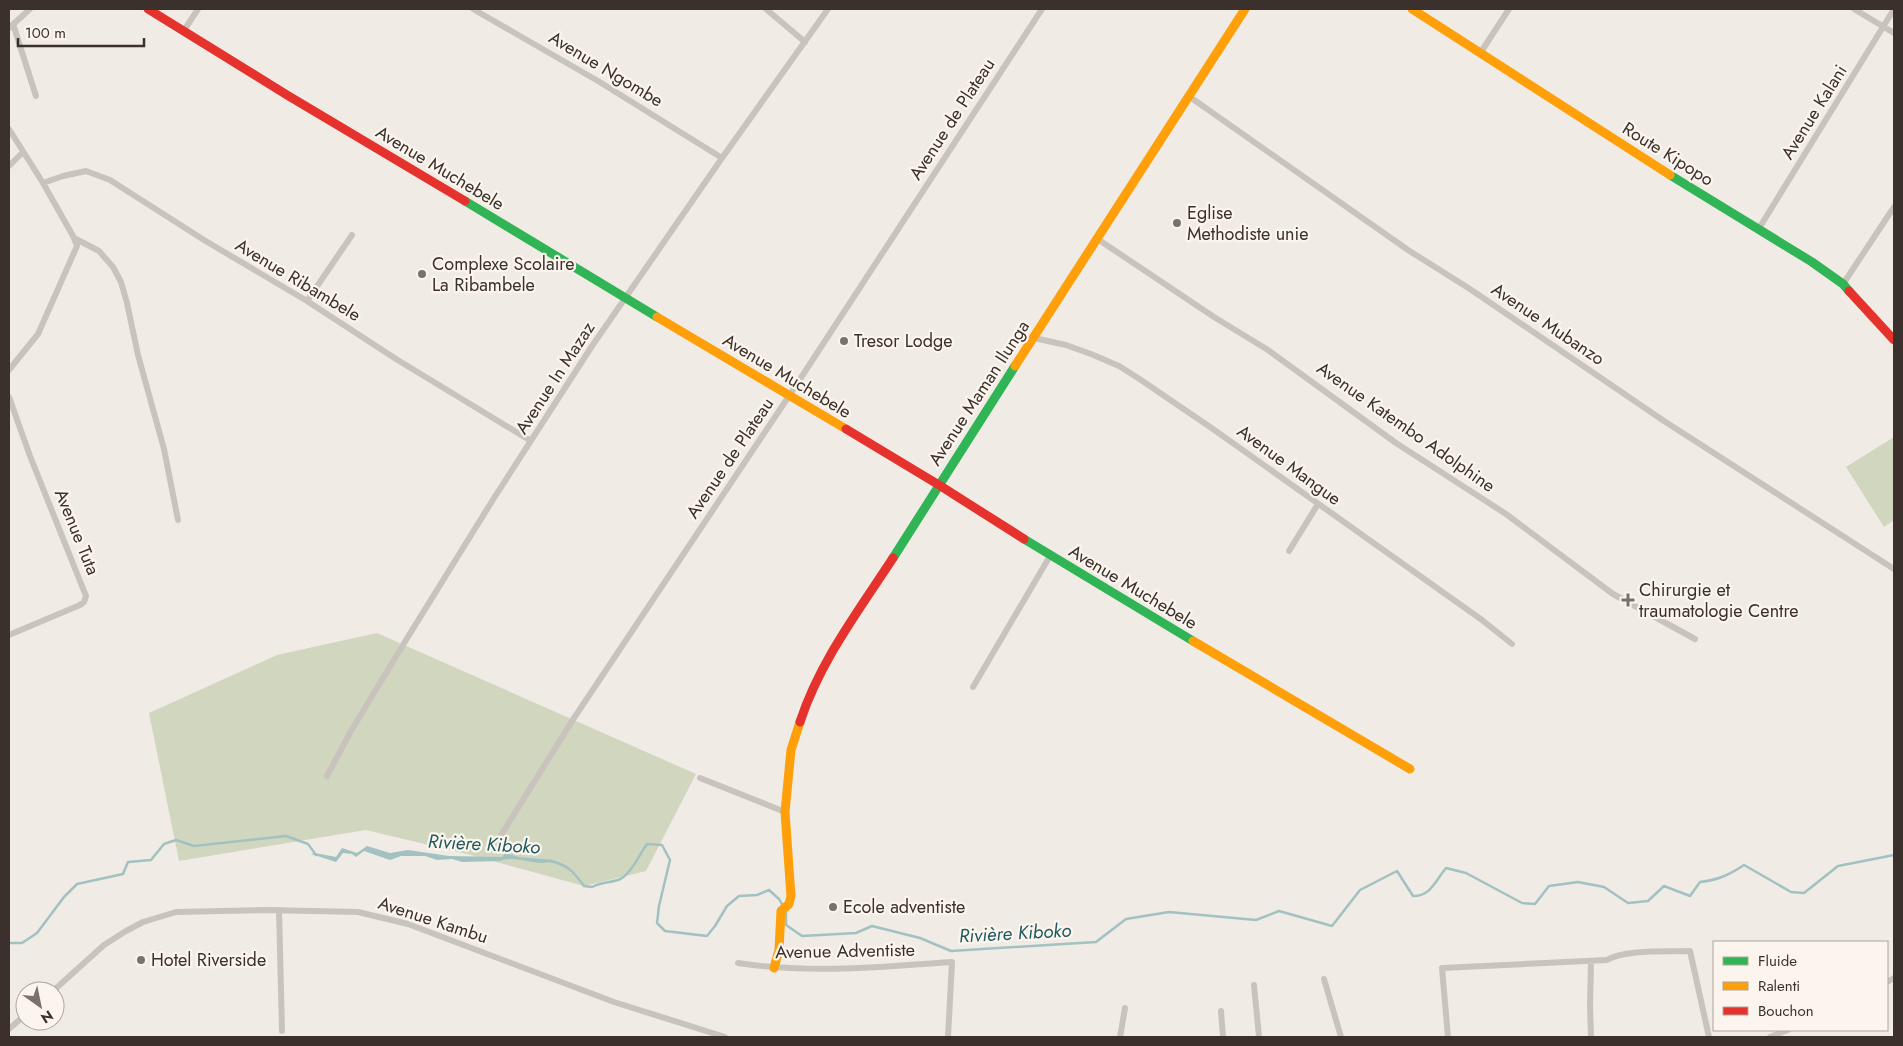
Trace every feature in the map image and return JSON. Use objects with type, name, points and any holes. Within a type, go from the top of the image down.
[{"type":"street","points":[[30,9],[11,26],[36,96]]},
{"type":"street","name":"Avenue Muchebele","points":[[148,9],[624,298],[939,485],[1050,556],[1410,769]]},
{"type":"street","points":[[183,32],[198,9]]},
{"type":"street","name":"Avenue Ngombe","points":[[473,9],[598,82],[722,158]]},
{"type":"street","points":[[766,9],[805,42]]},
{"type":"street","name":"Avenue In Mazaz","points":[[327,776],[371,698],[489,506],[624,298],[828,9]]},
{"type":"street","name":"Avenue de Plateau","points":[[493,848],[574,718],[790,396],[992,83],[1042,9]]},
{"type":"street","name":"Avenue Maman Ilunga","points":[[774,968],[779,950],[780,922],[784,908],[789,904],[791,896],[784,812],[790,750],[806,704],[823,666],[1245,9]]},
{"type":"street","name":"Route Kipopo","points":[[1412,9],[1481,52],[1576,116],[1812,262],[1843,284],[1894,340]]},
{"type":"street","points":[[1481,52],[1509,9]]},
{"type":"street","points":[[1854,9],[1894,33]]},
{"type":"street","name":"Avenue Kalani","points":[[1758,230],[1894,9]]},
{"type":"street","name":"Avenue Mubanzo","points":[[1190,97],[1408,250],[1470,289],[1664,421],[1894,569]]},
{"type":"street","points":[[9,129],[43,183],[76,242],[76,250],[38,334],[9,370]]},
{"type":"street","points":[[9,166],[24,152]]},
{"type":"street","name":"Avenue Ribambele","points":[[43,183],[80,172],[100,175],[307,301],[396,359],[531,442]]},
{"type":"street","points":[[1843,284],[1894,207]]},
{"type":"street","points":[[307,301],[352,235]]},
{"type":"street","points":[[74,238],[99,252],[113,267],[121,282],[138,355],[164,449],[178,520]]},
{"type":"street","name":"Avenue Katembo Adolphine","points":[[1098,240],[1214,317],[1268,350],[1396,443],[1506,514],[1613,594],[1695,639]]},
{"type":"street","name":"Avenue Mangue","points":[[1034,338],[1066,345],[1119,366],[1206,424],[1482,620],[1512,644]]},
{"type":"street","name":"Avenue Tuta","points":[[9,397],[30,456],[86,596],[84,602],[9,635]]},
{"type":"street","points":[[1289,551],[1318,504]]},
{"type":"street","points":[[973,687],[1050,556]]},
{"type":"street","points":[[700,778],[784,812]]},
{"type":"street","points":[[279,910],[282,1031]]},
{"type":"street","name":"Avenue Kambu","points":[[64,981],[104,945],[143,922],[176,912],[279,910],[358,912],[392,919],[614,1002],[725,1037]]},
{"type":"street","points":[[1448,1037],[1442,968],[1607,960],[1613,956],[1627,954],[1690,951],[1709,1037]]},
{"type":"street","points":[[1591,1037],[1592,961]]},
{"type":"street","name":"Avenue Adventiste","points":[[738,963],[774,968],[851,968],[952,962],[948,1037]]},
{"type":"street","points":[[1324,978],[1341,1037]]},
{"type":"street","points":[[1254,985],[1259,1037]]},
{"type":"street","points":[[1120,1037],[1125,1008]]},
{"type":"street","points":[[1221,1011],[1223,1037]]},
{"type":"street","points":[[1770,1037],[1785,1031]]},
{"type":"green space","points":[[1894,437],[1894,520],[1884,527],[1846,467]]},
{"type":"green space","points":[[377,633],[696,774],[646,871],[584,886],[471,855],[366,830],[179,861],[149,713],[277,655]]},
{"type":"water","points":[[367,846],[390,853],[408,850],[449,856],[502,857],[505,853],[519,857],[554,860],[542,863],[514,859],[462,862],[452,859],[437,860],[425,856],[401,856],[390,860],[364,851],[356,857],[352,854],[343,853],[336,862],[311,854],[336,857],[342,848],[357,853]]},
{"type":"waterway","name":"Rivière Kiboko","points":[[9,943],[22,943],[37,933],[64,897],[77,884],[123,874],[128,862],[151,860],[164,844],[176,840],[194,846],[286,836],[308,844],[316,855]]},
{"type":"waterway","name":"Rivière Kiboko","points":[[550,861],[566,867],[584,886],[592,887],[622,878],[630,870],[647,844],[662,845],[670,860],[657,923],[665,931],[707,936],[727,906],[739,896],[757,895],[769,890],[779,899],[783,906]]},
{"type":"waterway","name":"Rivière Kiboko","points":[[786,911],[786,925],[802,936],[856,933],[872,926],[920,938],[951,951],[1096,942],[1126,919],[1169,912],[1256,920],[1279,911],[1332,926],[1360,890],[1397,871],[1413,896],[1419,896],[1428,891],[1446,868],[1466,873],[1522,903],[1535,904],[1549,886],[1578,882],[1604,887],[1628,903],[1648,901],[1664,886],[1690,896],[1700,882],[1723,876],[1744,865],[1791,892],[1804,893],[1838,866],[1894,855]]},
{"type":"traffic: fast","points":[[1670,175],[1812,262],[1843,284],[1849,291]]},
{"type":"traffic: fast","points":[[465,201],[657,317]]},
{"type":"traffic: fast","points":[[893,558],[1015,366]]},
{"type":"traffic: fast","points":[[1024,539],[1193,641]]},
{"type":"traffic: slow","points":[[1015,366],[1245,9]]},
{"type":"traffic: slow","points":[[1412,9],[1670,175]]},
{"type":"traffic: slow","points":[[657,317],[846,429]]},
{"type":"traffic: slow","points":[[1193,641],[1410,769]]},
{"type":"traffic: slow","points":[[774,968],[779,950],[781,911],[789,904],[791,896],[785,812],[791,750],[800,722]]},
{"type":"traffic: jam","points":[[148,9],[287,95],[465,201]]},
{"type":"traffic: jam","points":[[1849,291],[1894,340]]},
{"type":"traffic: jam","points":[[846,429],[1024,539]]},
{"type":"traffic: jam","points":[[800,722],[808,700],[829,657],[893,558]]},
{"type":"place","name":"Eglise Methodiste unie","points":[[1177,223]]},
{"type":"place","name":"Complexe Scolaire La Ribambele","points":[[422,274]]},
{"type":"place","name":"Tresor Lodge","points":[[844,341]]},
{"type":"place","name":"Chirurgie et traumatologie Centre","points":[[1628,600]]},
{"type":"place","name":"Ecole adventiste","points":[[833,907]]},
{"type":"place","name":"Hotel Riverside","points":[[141,960]]}]
